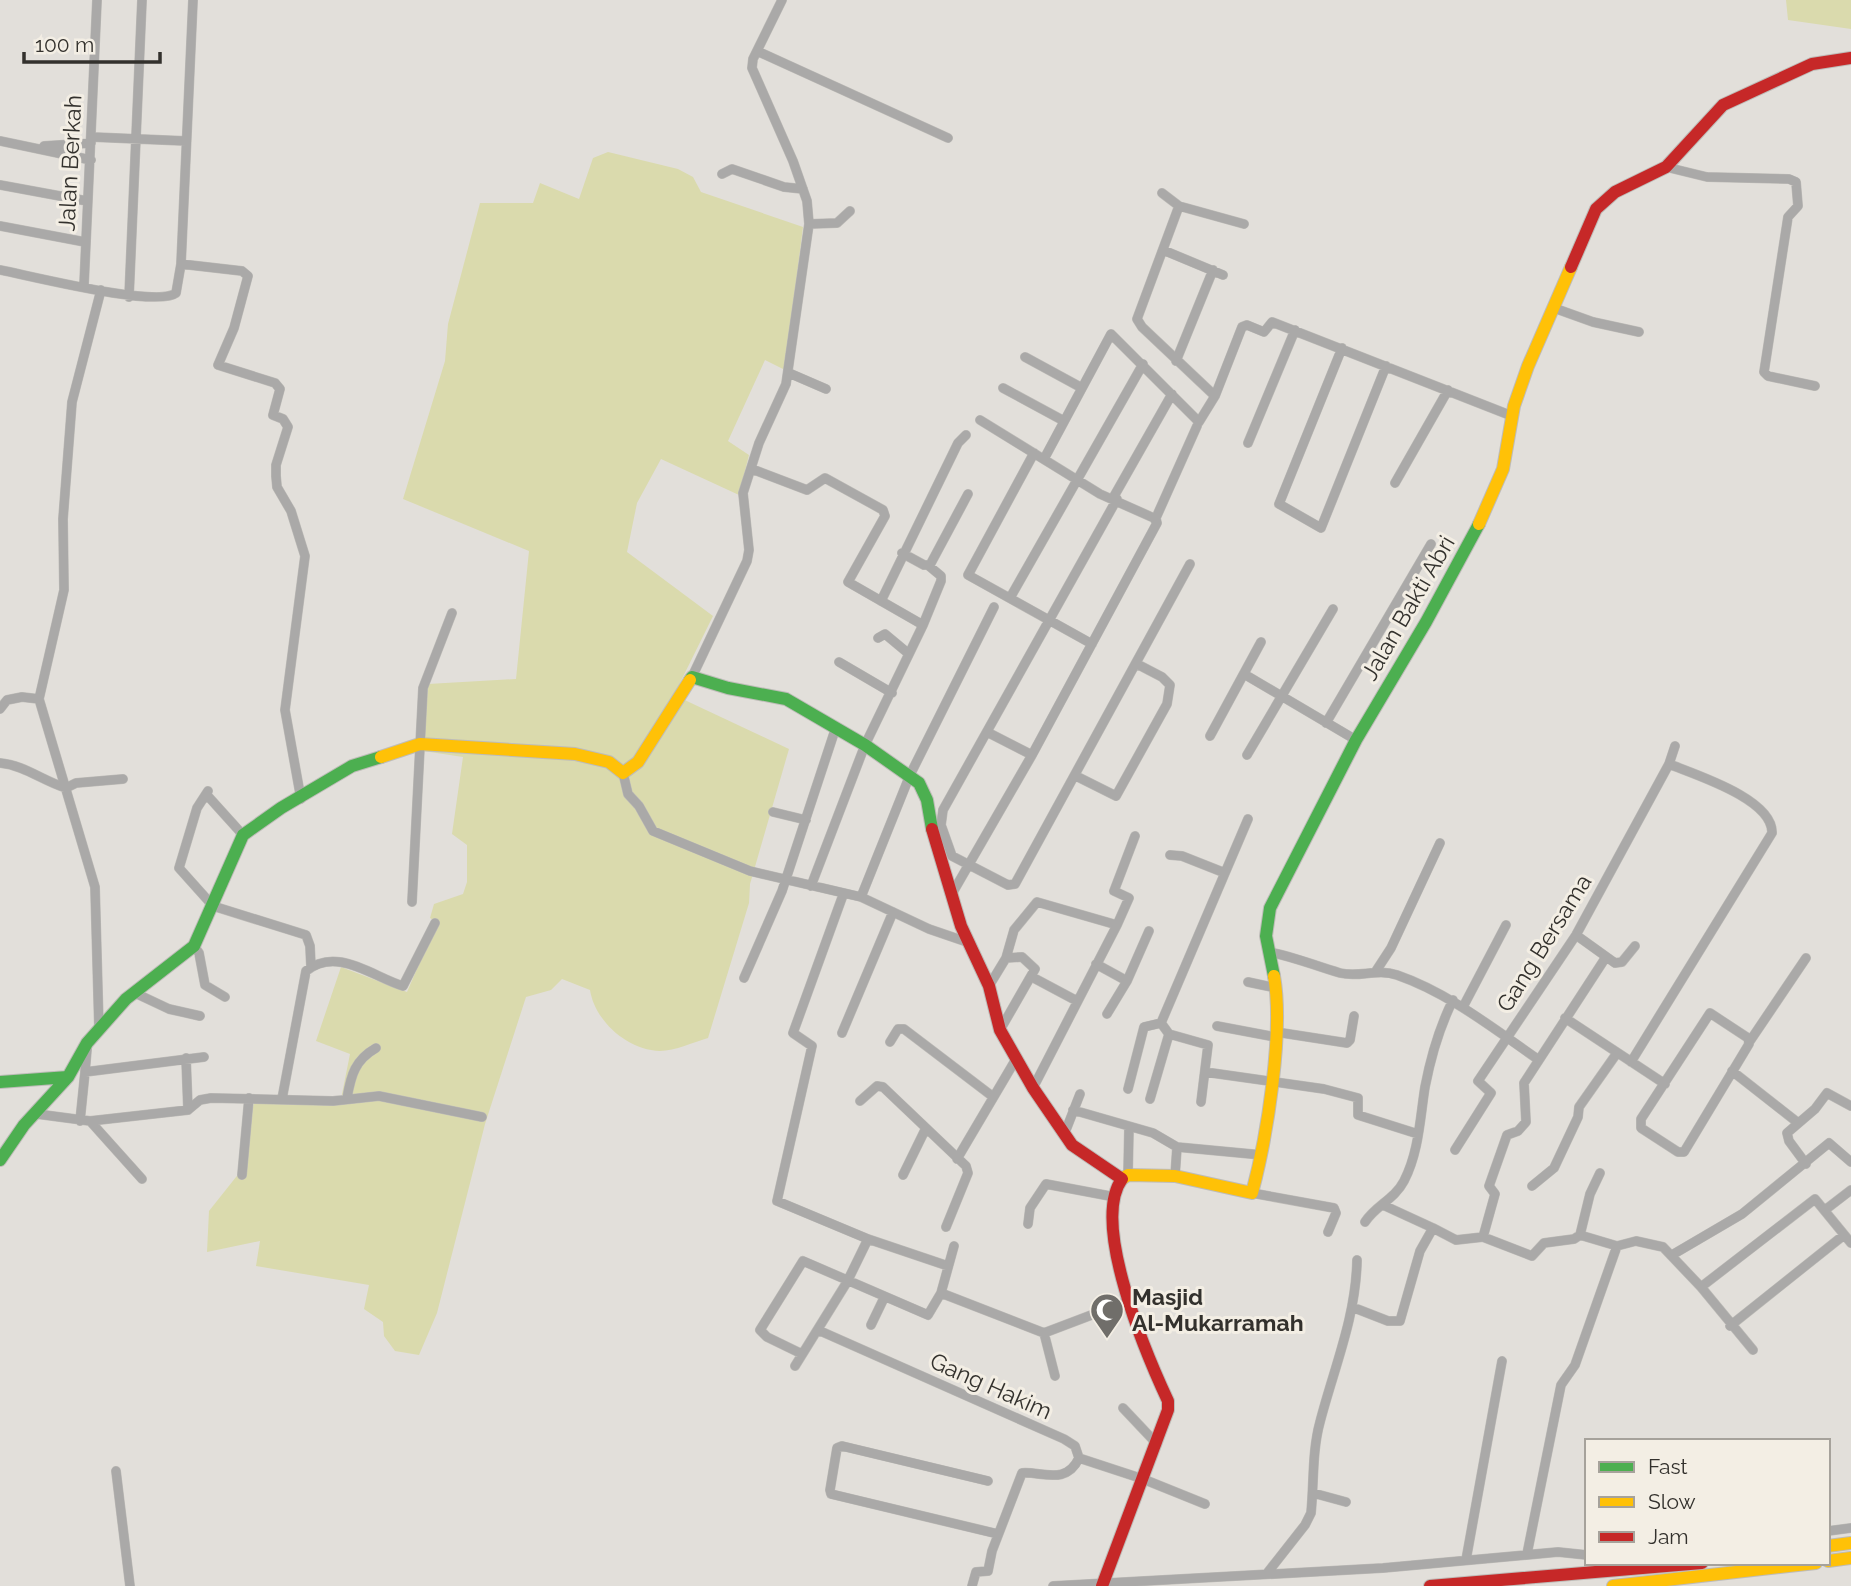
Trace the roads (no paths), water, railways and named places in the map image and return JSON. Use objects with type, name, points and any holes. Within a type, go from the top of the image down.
[{"type":"main road","name":"Jalan Bakti Abri","points":[[1252,1193],[1262,1155],[1276,1035],[1276,988],[1268,952],[1266,923],[1270,908],[1292,870],[1356,740],[1426,622],[1482,519],[1503,469],[1512,416],[1528,366],[1596,209],[1615,192],[1665,167],[1723,105],[1812,64],[1851,58]]},
{"type":"main road","points":[[0,1160],[24,1125],[37,1114],[68,1077],[87,1043],[99,1029],[135,993],[194,946],[243,835],[271,813],[300,799],[352,766],[420,744],[575,754],[610,762],[622,773],[638,762],[692,677],[728,688],[786,699],[836,727],[910,775],[924,792],[933,834],[967,942],[989,986],[1000,1030],[1032,1088],[1063,1135],[1081,1153],[1125,1177],[1175,1176],[1252,1193]]},
{"type":"main road","points":[[0,1082],[68,1077]]},
{"type":"main road","points":[[1102,1584],[1157,1444],[1167,1416],[1168,1401],[1142,1346],[1113,1239],[1115,1197],[1125,1177]]},
{"type":"main road","points":[[1830,1546],[1851,1543]]},
{"type":"main road","points":[[1830,1561],[1851,1558]]},
{"type":"main road","points":[[1430,1586],[1678,1565]]},
{"type":"main road","points":[[1613,1586],[1798,1565]]},
{"type":"street","name":"Jalan Berkah","points":[[84,285],[97,0]]},
{"type":"street","points":[[129,297],[142,0]]},
{"type":"street","points":[[0,270],[84,285],[129,297],[167,299],[174,296],[181,264],[193,0]]},
{"type":"street","points":[[692,677],[747,561],[749,550],[743,498],[789,373],[809,224],[803,189],[755,79],[753,64],[782,0]]},
{"type":"street","points":[[757,51],[948,138]]},
{"type":"street","points":[[36,146],[136,138],[186,141]]},
{"type":"street","points":[[0,141],[36,146],[91,160]]},
{"type":"street","points":[[1665,167],[1706,177],[1788,179],[1796,183],[1798,206],[1788,218],[1764,372],[1768,376],[1815,386]]},
{"type":"street","points":[[722,174],[732,169],[784,187],[803,189]]},
{"type":"street","points":[[0,185],[87,201]]},
{"type":"street","points":[[1161,193],[1179,206],[1244,225]]},
{"type":"street","points":[[1179,206],[1137,319],[1176,361],[1215,396]]},
{"type":"street","points":[[809,224],[837,223],[850,211]]},
{"type":"street","points":[[0,226],[85,242]]},
{"type":"street","points":[[1163,250],[1223,275]]},
{"type":"street","points":[[181,264],[242,271],[248,276],[234,328],[218,365],[275,383],[280,389],[273,415],[284,419],[288,426],[276,465],[277,486],[291,511],[305,556],[285,710],[300,799]]},
{"type":"street","points":[[1176,361],[1213,270]]},
{"type":"street","points":[[99,1029],[95,887],[39,699],[64,590],[63,519],[72,402],[102,290]]},
{"type":"street","points":[[1554,309],[1593,323],[1639,332]]},
{"type":"street","points":[[1044,459],[1111,334],[1199,422],[1215,396],[1242,327],[1247,325],[1264,332],[1272,323],[1512,416]]},
{"type":"street","points":[[1248,443],[1295,330]]},
{"type":"street","points":[[1342,348],[1279,504],[1321,528],[1386,366]]},
{"type":"street","points":[[1025,357],[1082,388]]},
{"type":"street","points":[[1010,598],[1143,364]]},
{"type":"street","points":[[789,373],[826,389]]},
{"type":"street","points":[[1003,388],[1064,421]]},
{"type":"street","points":[[1395,483],[1448,390]]},
{"type":"street","points":[[1172,394],[941,816],[950,853],[970,867],[1008,885],[1015,884],[1138,664],[1190,564]]},
{"type":"street","points":[[980,420],[1077,477],[1100,494],[1155,520]]},
{"type":"street","points":[[953,892],[970,867],[1154,533],[1155,520],[1197,426]]},
{"type":"street","points":[[881,601],[902,553],[958,443],[966,435]]},
{"type":"street","points":[[1034,453],[968,575],[1092,644]]},
{"type":"street","points":[[752,470],[807,490],[825,478],[883,510],[885,516],[848,582],[923,625]]},
{"type":"street","points":[[929,566],[968,494]]},
{"type":"street","points":[[1326,723],[1431,544]]},
{"type":"street","points":[[811,886],[865,745],[892,693],[941,581],[941,576],[929,566],[902,553]]},
{"type":"street","points":[[862,897],[910,775],[995,607]]},
{"type":"street","points":[[1247,754],[1333,609]]},
{"type":"street","points":[[412,902],[423,688],[452,613]]},
{"type":"street","points":[[878,638],[885,634],[909,654]]},
{"type":"street","points":[[1210,736],[1261,642]]},
{"type":"street","points":[[839,663],[892,693]]},
{"type":"street","points":[[1076,776],[1116,796],[1161,716],[1167,704],[1170,685],[1162,677],[1138,664]]},
{"type":"street","points":[[1244,674],[1356,740]]},
{"type":"street","points":[[0,709],[7,700],[22,697],[39,699]]},
{"type":"street","points":[[744,978],[785,881],[836,727]]},
{"type":"street","points":[[987,732],[1032,755]]},
{"type":"street","name":"Gang Bersama","points":[[1455,1150],[1491,1093],[1478,1080],[1576,935],[1669,764],[1675,746]]},
{"type":"street","points":[[0,762],[23,768],[39,778],[66,788],[76,783],[123,779]]},
{"type":"street","points":[[1631,1062],[1772,833],[1770,818],[1760,808],[1706,778],[1669,764]]},
{"type":"street","points":[[622,773],[628,794],[639,806],[653,831],[750,871],[843,895],[862,897],[967,942]]},
{"type":"street","points":[[243,835],[207,793],[197,808],[178,868],[213,906],[306,935],[311,967],[303,980],[282,1099]]},
{"type":"street","points":[[773,812],[806,820]]},
{"type":"street","points":[[1161,1023],[1248,819]]},
{"type":"street","points":[[1032,1088],[1129,898],[1114,891],[1135,836]]},
{"type":"street","points":[[1376,971],[1391,948],[1440,843]]},
{"type":"street","points":[[1170,855],[1182,856],[1224,873]]},
{"type":"street","points":[[843,895],[793,1033],[812,1046],[777,1196],[781,1203],[868,1239],[948,1266]]},
{"type":"street","points":[[989,986],[1006,958],[1014,930],[1037,902],[1116,925]]},
{"type":"street","points":[[842,1033],[893,912]]},
{"type":"street","points":[[311,967],[343,961],[403,986],[435,923]]},
{"type":"street","points":[[1462,1007],[1506,925]]},
{"type":"street","points":[[1107,1014],[1127,981],[1149,931]]},
{"type":"street","points":[[1576,935],[1618,964],[1635,946]]},
{"type":"street","points":[[194,946],[199,953],[205,985],[225,997]]},
{"type":"street","points":[[1268,952],[1300,958],[1356,976],[1376,971],[1395,974],[1453,1000],[1539,1060]]},
{"type":"street","points":[[1000,1030],[1032,977],[1034,965],[1018,956],[1006,958]]},
{"type":"street","points":[[1483,1237],[1495,1194],[1489,1186],[1507,1135],[1518,1131],[1525,1122],[1523,1086],[1606,957]]},
{"type":"street","points":[[1750,1041],[1710,1013],[1642,1119],[1641,1128],[1684,1152],[1750,1041],[1806,958]]},
{"type":"street","points":[[1096,964],[1127,981]]},
{"type":"street","points":[[1032,977],[1077,1001]]},
{"type":"street","points":[[1248,982],[1276,988]]},
{"type":"street","points":[[135,993],[169,1009],[200,1016]]},
{"type":"street","points":[[1365,1222],[1374,1208],[1383,1205],[1396,1194],[1405,1180],[1418,1134],[1433,1050],[1442,1021],[1453,1000]]},
{"type":"street","points":[[1217,1026],[1347,1043],[1350,1040],[1354,1016]]},
{"type":"street","points":[[1565,1018],[1665,1084]]},
{"type":"street","points":[[1161,1023],[1168,1034],[1206,1043],[1209,1048],[1201,1102]]},
{"type":"street","points":[[1128,1089],[1144,1027],[1161,1023]]},
{"type":"street","points":[[890,1042],[898,1029],[904,1029],[992,1096]]},
{"type":"street","points":[[1150,1099],[1168,1034]]},
{"type":"street","points":[[87,1043],[85,1121],[142,1179]]},
{"type":"street","points":[[347,1098],[355,1066],[363,1056],[376,1048]]},
{"type":"street","points":[[1532,1186],[1554,1168],[1578,1117],[1579,1107],[1617,1053]]},
{"type":"street","points":[[85,1072],[204,1057]]},
{"type":"street","points":[[186,1058],[188,1110]]},
{"type":"street","points":[[957,1159],[1016,1059]]},
{"type":"street","points":[[1732,1071],[1797,1122]]},
{"type":"street","points":[[1205,1072],[1324,1089],[1358,1098],[1359,1115],[1418,1134]]},
{"type":"street","points":[[860,1101],[880,1086],[966,1166],[968,1173],[946,1227]]},
{"type":"street","points":[[1806,1164],[1787,1138],[1787,1133],[1815,1109],[1827,1093],[1851,1106]]},
{"type":"street","points":[[1063,1135],[1080,1094]]},
{"type":"street","points":[[37,1114],[85,1121],[188,1110],[200,1100],[211,1097],[333,1101],[379,1096],[482,1117]]},
{"type":"street","points":[[242,1175],[249,1098]]},
{"type":"street","points":[[1073,1110],[1170,1140],[1177,1147],[1262,1155]]},
{"type":"street","points":[[1125,1177],[1129,1127]]},
{"type":"street","points":[[903,1175],[925,1130]]},
{"type":"street","points":[[1672,1255],[1742,1214],[1829,1143],[1851,1162]]},
{"type":"street","points":[[1175,1176],[1177,1147]]},
{"type":"street","points":[[1383,1205],[1456,1240],[1483,1237],[1532,1256],[1544,1243],[1574,1239],[1580,1235],[1600,1173]]},
{"type":"street","points":[[1028,1224],[1030,1208],[1046,1184],[1115,1197]]},
{"type":"street","points":[[1825,1210],[1851,1190]]},
{"type":"street","points":[[1252,1193],[1334,1208],[1336,1213],[1328,1232]]},
{"type":"street","points":[[1701,1287],[1815,1199],[1851,1243]]},
{"type":"street","points":[[1352,1307],[1388,1321],[1400,1321],[1420,1251],[1433,1228]]},
{"type":"street","points":[[1580,1235],[1617,1246],[1636,1241],[1650,1242],[1672,1255],[1753,1350]]},
{"type":"street","points":[[1730,1326],[1844,1235]]},
{"type":"street","points":[[794,1366],[847,1283],[868,1239]]},
{"type":"street","points":[[802,1354],[762,1334],[760,1325],[803,1261],[847,1283],[928,1315],[941,1293],[954,1246]]},
{"type":"street","points":[[1527,1554],[1561,1385],[1575,1365],[1617,1246]]},
{"type":"street","points":[[1268,1572],[1305,1525],[1313,1493],[1320,1423],[1352,1307],[1357,1260]]},
{"type":"street","points":[[941,1293],[1044,1333],[1131,1300]]},
{"type":"street","points":[[871,1325],[884,1298]]},
{"type":"street","name":"Gang Hakim","points":[[818,1330],[1063,1439],[1075,1446],[1079,1458],[1143,1479],[1205,1504]]},
{"type":"street","points":[[1044,1333],[1055,1376]]},
{"type":"street","points":[[1465,1560],[1502,1361]]},
{"type":"street","points":[[1124,1408],[1157,1444]]},
{"type":"street","points":[[988,1481],[842,1446],[837,1448],[830,1490],[831,1494],[998,1534]]},
{"type":"street","points":[[972,1586],[976,1572],[988,1571],[998,1534],[1022,1473],[1045,1477],[1063,1473],[1073,1467],[1079,1458]]},
{"type":"street","points":[[116,1471],[130,1586]]},
{"type":"street","points":[[1313,1493],[1346,1502]]},
{"type":"street","points":[[1830,1531],[1851,1528]]},
{"type":"street","points":[[1052,1586],[1268,1572],[1383,1568],[1527,1554],[1585,1555]]},
{"type":"place","name":"Masjid Al-Mukarramah","points":[[1107,1340]]}]
